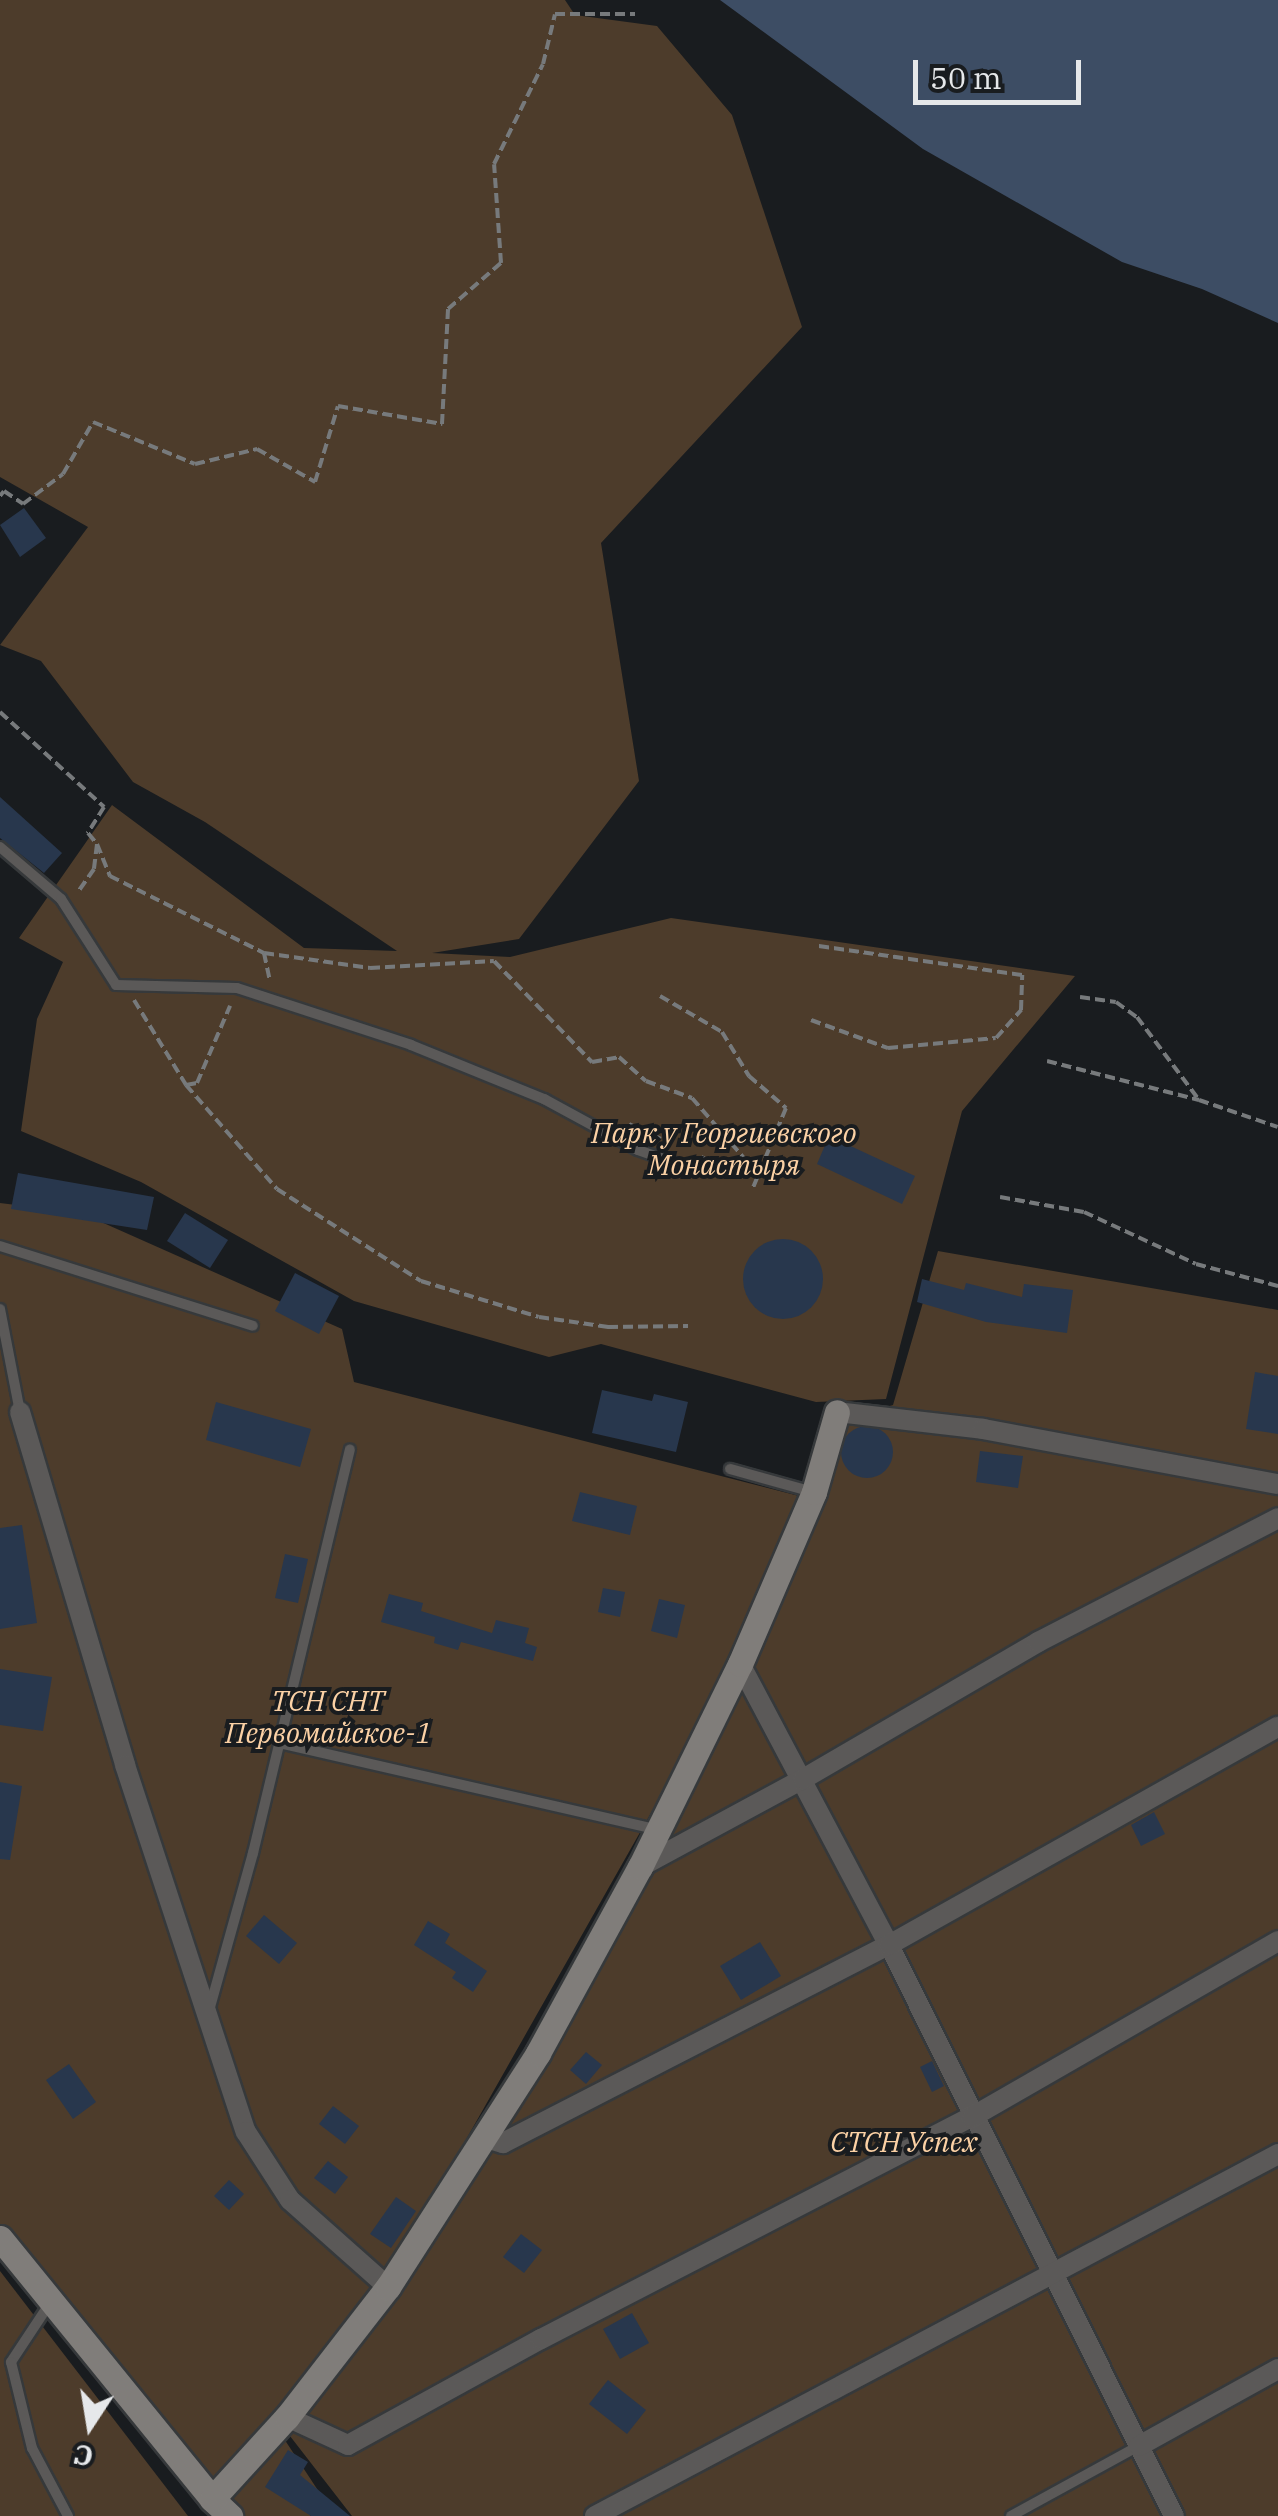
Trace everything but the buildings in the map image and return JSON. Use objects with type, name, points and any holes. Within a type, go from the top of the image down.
[{"type":"main road","points":[[0,2238],[221,2508],[388,2288],[538,2054],[640,1867],[740,1664],[814,1492],[837,1412]]},
{"type":"street","points":[[20,1412],[124,1765],[246,2132],[290,2200],[388,2288]]},
{"type":"street","points":[[837,1412],[984,1429],[1278,1484]]},
{"type":"street","points":[[640,1867],[803,1779],[1038,1642],[1278,1518]]},
{"type":"street","points":[[740,1664],[890,1945],[1174,2516]]},
{"type":"street","points":[[483,2138],[503,2143],[890,1945],[1278,1727]]},
{"type":"street","points":[[287,2418],[348,2445],[541,2339],[972,2116],[1278,1941]]},
{"type":"street","points":[[595,2516],[1278,2154]]},
{"type":"street","points":[[1138,2446],[1278,2369]]},
{"type":"lane","points":[[0,847],[67,909],[116,985],[237,988],[411,1045],[544,1098],[638,1150],[686,1167]]},
{"type":"lane","points":[[0,1246],[253,1326]]},
{"type":"lane","points":[[0,1308],[20,1412]]},
{"type":"lane","points":[[207,2017],[350,1449]]},
{"type":"lane","points":[[730,1469],[814,1492]]},
{"type":"lane","points":[[279,1743],[659,1830]]},
{"type":"lane","points":[[50,2303],[11,2362],[32,2448],[68,2516]]},
{"type":"lane","points":[[1012,2516],[1138,2446]]},
{"type":"path","points":[[0,496],[4,492],[23,504],[63,474],[92,422],[196,464],[258,450],[315,482],[338,406],[442,424],[448,309],[501,263],[494,164],[543,64],[554,14],[635,14]]},
{"type":"path","points":[[0,712],[104,807],[88,833],[97,844],[110,876],[264,952],[370,968],[494,961],[592,1062],[619,1058],[646,1081],[692,1098],[744,1158],[738,1174],[686,1150]]},
{"type":"path","points":[[67,909],[94,869],[97,844]]},
{"type":"path","points":[[810,1020],[888,1048],[996,1038],[1021,1010],[1022,975],[817,946]]},
{"type":"path","points":[[264,952],[271,986]]},
{"type":"path","points":[[124,983],[186,1085],[277,1189],[421,1281],[539,1317],[608,1327],[688,1326]]},
{"type":"path","points":[[186,1085],[197,1082],[237,988]]},
{"type":"path","points":[[660,996],[722,1032],[749,1076],[786,1108],[752,1190]]},
{"type":"path","points":[[1080,997],[1116,1002],[1138,1017],[1200,1100]]},
{"type":"path","points":[[1047,1062],[1200,1100],[1278,1126]]},
{"type":"path","points":[[617,1119],[668,1142]]},
{"type":"path","points":[[1000,1196],[1084,1212],[1196,1264],[1278,1286]]},
{"type":"green space","name":"Парк у Георгиевского Монастыря","points":[[0,0],[565,0],[575,15],[657,26],[732,115],[802,327],[601,543],[639,781],[519,939],[432,953],[510,957],[671,918],[1075,976],[962,1111],[886,1399],[816,1402],[601,1344],[549,1357],[354,1301],[141,1182],[21,1131],[37,1019],[63,962],[19,938],[112,805],[304,948],[397,951],[205,822],[133,782],[41,661],[0,645],[88,527],[0,477]]},
{"type":"green space","points":[[0,1203],[81,1213],[342,1329],[354,1382],[803,1497],[736,1663],[387,2279],[610,1907],[747,1652],[842,1420],[893,1405],[938,1251],[1278,1310],[1278,2516],[352,2516],[276,2418],[273,2422],[325,2501],[310,2516],[244,2516],[228,2506],[0,2229]]},
{"type":"green space","points":[[0,2271],[188,2516],[0,2516]]},
{"type":"water","points":[[720,0],[1278,0],[1278,323],[1202,289],[1122,262],[923,149]]},
{"type":"park label","name":"ТСН СНТ Первомайское-1","points":[[328,1717]]},
{"type":"park label","name":"СТСН Успех","points":[[904,2142]]}]
